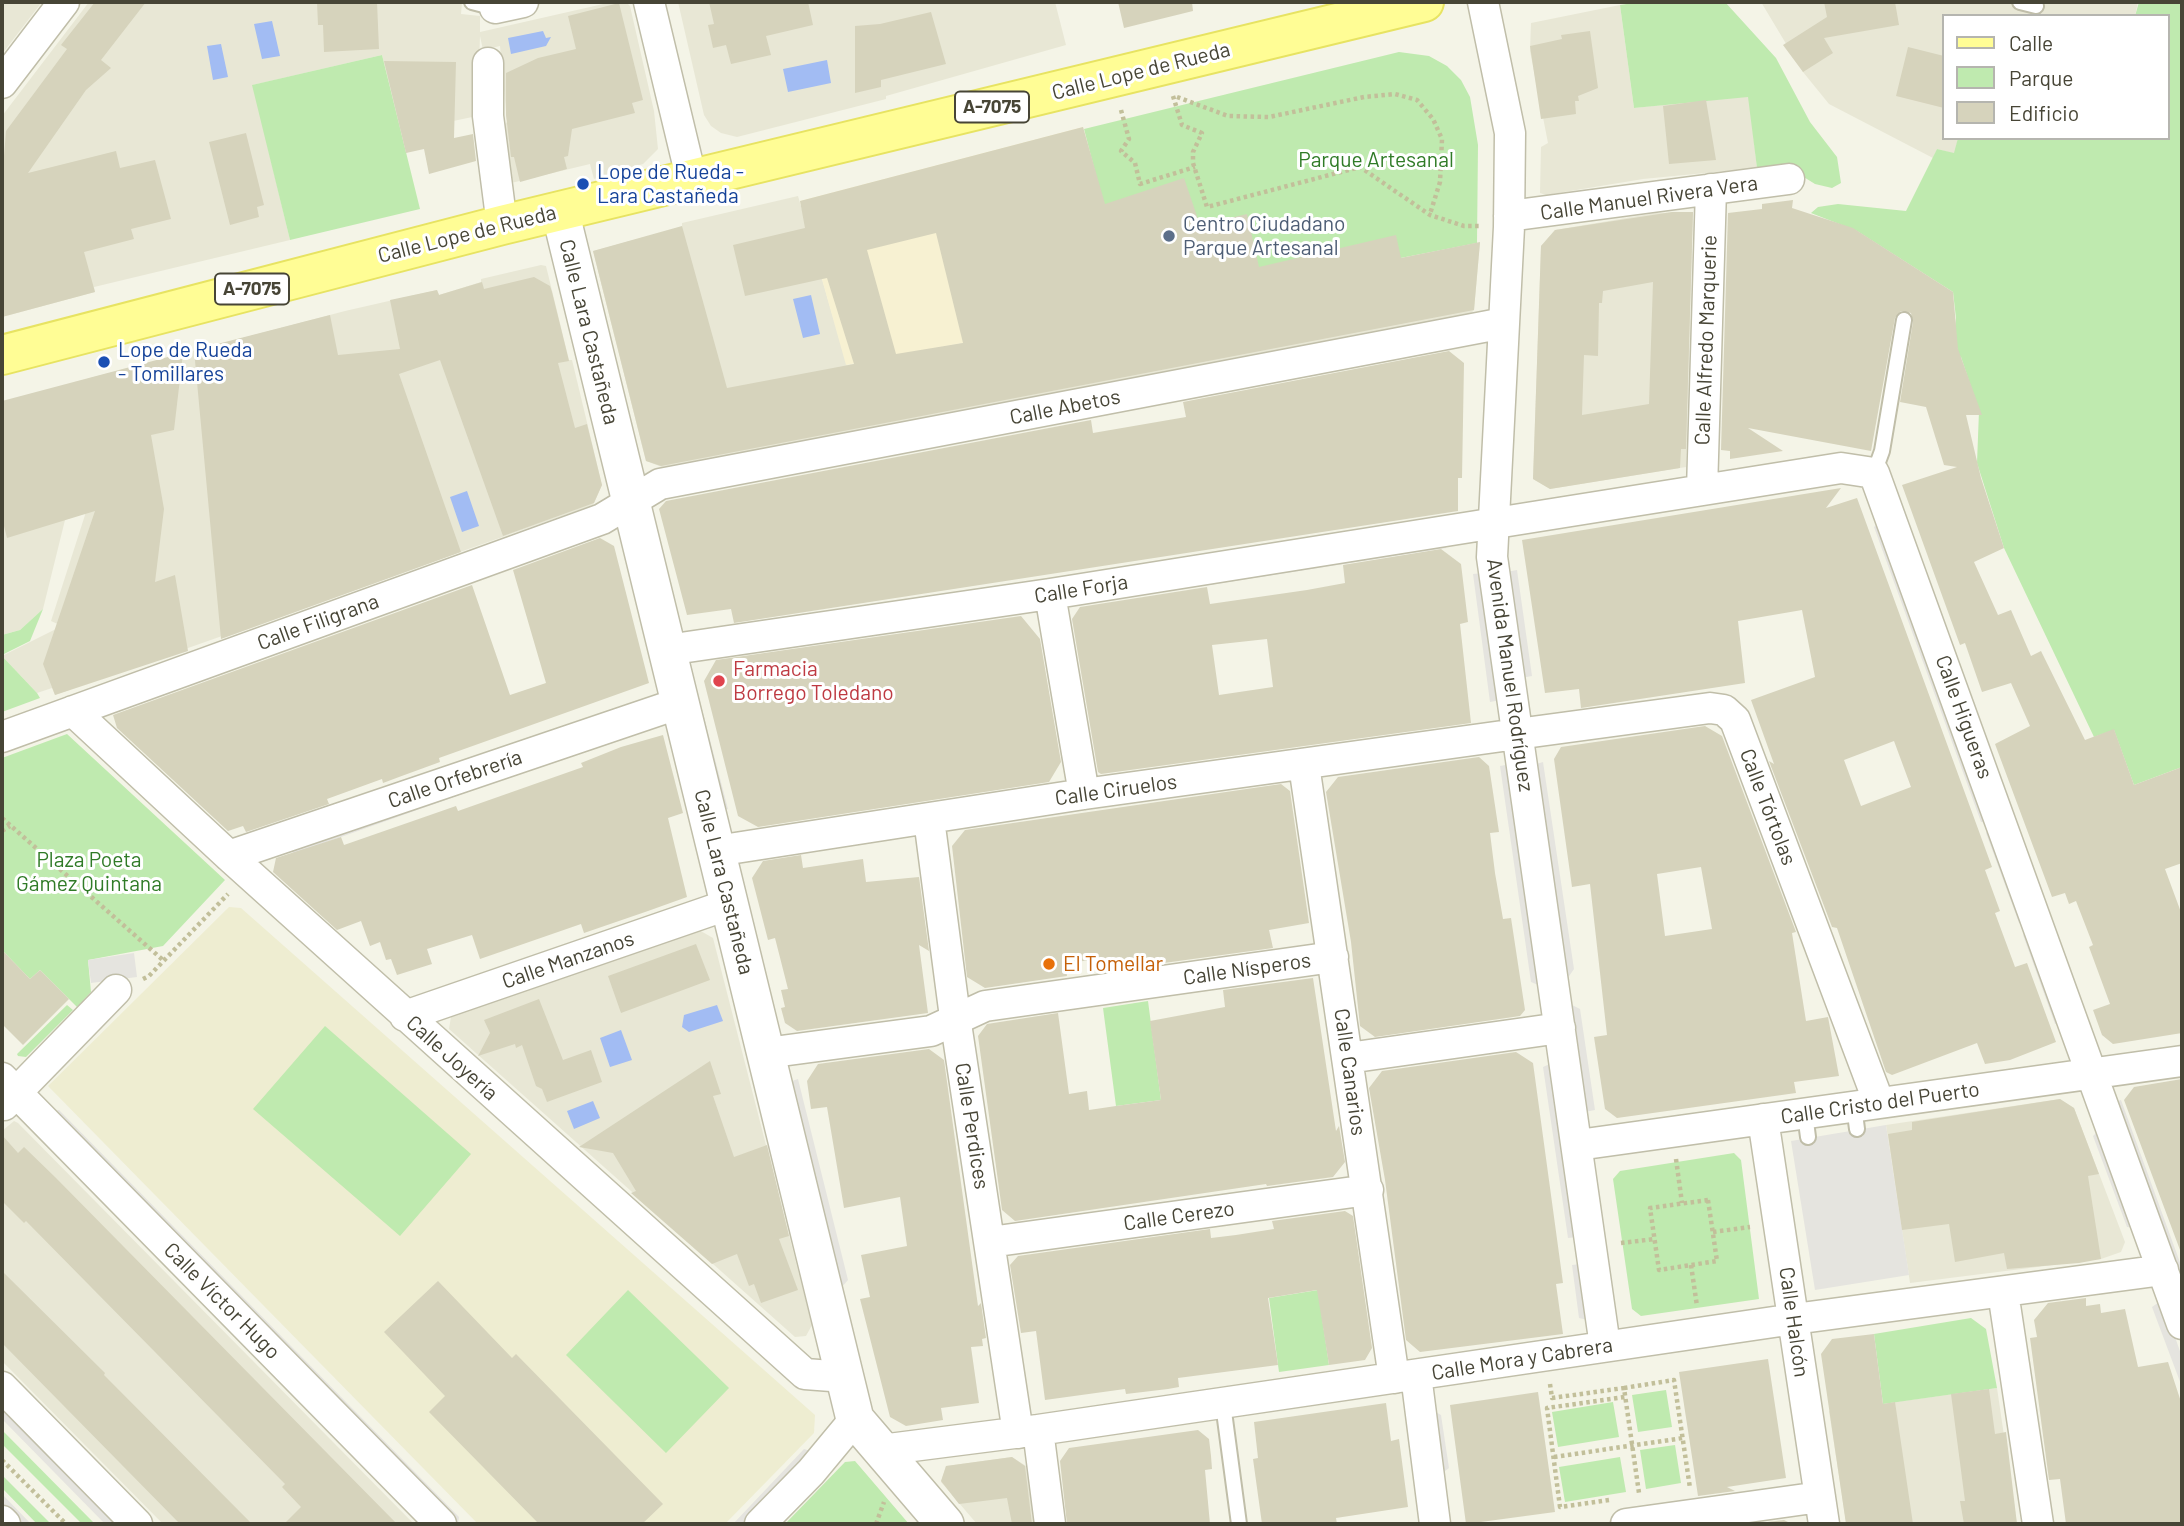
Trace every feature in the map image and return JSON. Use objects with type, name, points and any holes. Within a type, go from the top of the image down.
[{"type":"main road","name":"Calle Lope de Rueda","points":[[2,355],[502,225],[1424,2]]},
{"type":"street","points":[[2,83],[64,2]]},
{"type":"street","points":[[649,2],[692,181]]},
{"type":"street","name":"Avenida Manuel Rodríguez","points":[[1483,2],[1510,132],[1509,222],[1492,557],[1605,1346]]},
{"type":"street","points":[[488,63],[488,116],[502,225]]},
{"type":"street","name":"Calle Manuel Rivera Vera","points":[[1509,222],[1789,179]]},
{"type":"street","name":"Calle Alfredo Marquerie","points":[[1702,490],[1711,189]]},
{"type":"street","name":"Calle Lara Castañeda","points":[[560,211],[855,1419],[945,1524]]},
{"type":"street","name":"Calle Abetos","points":[[631,502],[660,484],[1504,323]]},
{"type":"street","points":[[1493,522],[1841,468],[1874,472]]},
{"type":"street","name":"Calle Higueras","points":[[1874,472],[2075,1020],[2091,1073],[2182,1324]]},
{"type":"street","name":"Calle Filigrana","points":[[2,737],[603,519],[631,502]]},
{"type":"street","name":"Calle Forja","points":[[667,650],[1051,594],[1493,522]]},
{"type":"street","points":[[1051,594],[1084,794]]},
{"type":"street","name":"Calle Orfebrería","points":[[229,856],[680,703]]},
{"type":"street","name":"Calle Tórtolas","points":[[1517,734],[1710,708],[1724,710],[1735,720],[1863,1113]]},
{"type":"street","name":"Calle Joyería","points":[[73,711],[405,1016],[805,1374],[845,1377]]},
{"type":"street","name":"Calle Ciruelos","points":[[716,851],[1084,794],[1517,734]]},
{"type":"street","name":"Calle Canarios","points":[[1304,765],[1367,1189],[1435,1524]]},
{"type":"street","name":"Calle Perdices","points":[[929,819],[955,1017],[990,1242],[1028,1432],[1050,1524]]},
{"type":"street","name":"Calle Manzanos","points":[[405,1016],[730,904]]},
{"type":"street","name":"Calle Nísperos","points":[[766,1053],[931,1031],[955,1017],[985,1006],[1333,957]]},
{"type":"street","points":[[7,1092],[116,990]]},
{"type":"street","points":[[1348,1058],[1560,1028]]},
{"type":"street","name":"Calle Cristo del Puerto","points":[[1578,1145],[1763,1119],[1806,1126],[1863,1113],[2091,1073],[2182,1061]]},
{"type":"street","name":"Calle Víctor Hugo","points":[[7,1092],[442,1524]]},
{"type":"street","name":"Calle Halcón","points":[[1763,1119],[1822,1510]]},
{"type":"street","name":"Calle Cerezo","points":[[990,1242],[1367,1189]]},
{"type":"street","name":"Calle Mora y Cabrera","points":[[881,1450],[1028,1432],[1794,1319],[2163,1270]]},
{"type":"street","points":[[2003,1292],[2038,1524]]},
{"type":"street","points":[[2,1387],[137,1524]]},
{"type":"street","points":[[760,1524],[811,1472],[855,1419]]},
{"type":"street","points":[[1624,1514],[1822,1510]]},
{"type":"lane","points":[[2020,2],[2036,6]]},
{"type":"lane","points":[[1874,472],[1882,451],[1904,320]]},
{"type":"lane","points":[[1223,1404],[1239,1524]]},
{"type":"path","points":[[1430,215],[1440,182],[1442,139],[1433,119],[1417,100],[1395,94],[1364,97],[1269,117],[1228,116],[1173,96],[1182,125],[1202,133],[1194,152],[1195,167],[1208,208],[1360,167],[1430,215],[1464,226],[1509,222]]},
{"type":"path","points":[[1121,109],[1129,139],[1121,151],[1135,163],[1140,184],[1195,167]]},
{"type":"path","points":[[2,818],[164,961]]},
{"type":"path","points":[[2,831],[10,826]]},
{"type":"path","points":[[116,990],[149,976],[223,900]]},
{"type":"path","points":[[1676,1162],[1682,1203]]},
{"type":"path","points":[[1708,1199],[1713,1232],[1717,1261],[1659,1270],[1650,1208],[1708,1199]]},
{"type":"path","points":[[1713,1232],[1779,1223]]},
{"type":"path","points":[[1691,1265],[1698,1308]]},
{"type":"path","points":[[1545,1355],[1552,1398],[1674,1380],[1690,1489],[1677,1490]]},
{"type":"path","points":[[1624,1388],[1639,1496]]},
{"type":"path","points":[[1625,1397],[1546,1409],[1560,1507],[1624,1514],[1639,1496],[1652,1494]]},
{"type":"path","points":[[1553,1457],[1683,1438]]},
{"type":"path","points":[[2,1460],[66,1524]]},
{"type":"path","points":[[876,1524],[886,1497]]},
{"type":"shaded area","points":[[2,2],[42,2],[2,54]]},
{"type":"shaded area","points":[[89,2],[462,2],[461,14],[480,16],[480,32],[612,2],[626,2],[630,6],[654,111],[658,149],[643,164],[594,179],[590,164],[507,184],[501,128],[507,122],[500,46],[483,50],[480,36],[477,116],[401,132],[382,55],[253,85],[290,240],[94,287],[95,292],[2,317],[2,116]]},
{"type":"shaded area","points":[[678,2],[1055,2],[1066,45],[886,96],[886,99],[737,137],[721,133],[711,126],[704,115]]},
{"type":"shaded area","points":[[1761,2],[2138,2],[2135,14],[1942,14],[1942,140],[1958,140],[1955,154],[1937,149],[1933,158],[1829,104],[1803,72]]},
{"type":"shaded area","points":[[1620,5],[1634,108],[1749,96],[1757,168],[1643,179],[1546,195],[1540,193],[1541,147],[1548,143],[1530,51],[1531,23]]},
{"type":"shaded area","points":[[1083,127],[1131,311],[846,365],[800,201]]},
{"type":"shaded area","points":[[798,196],[847,365],[1480,243],[1474,310],[1466,319],[662,467],[646,461],[593,251],[682,227],[682,223]]},
{"type":"shaded area","points":[[1693,212],[1686,467],[1550,489],[1533,479],[1541,246],[1555,230],[1656,213]]},
{"type":"shaded area","points":[[546,266],[602,485],[593,505],[55,695],[52,688],[37,693],[2,656],[62,626],[51,621],[85,515],[76,465],[75,382],[345,311],[437,290],[439,295],[481,282],[481,279]]},
{"type":"shaded area","points":[[60,462],[65,520],[43,609],[20,630],[2,635],[2,480]]},
{"type":"shaded area","points":[[1884,519],[1995,823],[1981,822],[1874,527]]},
{"type":"shaded area","points":[[1445,540],[1446,548],[1075,606],[1074,598]]},
{"type":"shaded area","points":[[1517,570],[1532,676],[1521,678],[1506,572]]},
{"type":"shaded area","points":[[1483,573],[1501,700],[1490,702],[1473,574]]},
{"type":"shaded area","points":[[697,690],[728,809],[719,811],[688,692]]},
{"type":"shaded area","points":[[643,730],[293,854],[290,846]]},
{"type":"shaded area","points":[[1543,762],[1574,969],[1565,982],[1533,765]]},
{"type":"shaded area","points":[[1511,764],[1543,987],[1531,982],[1500,766]]},
{"type":"shaded area","points":[[1995,825],[2031,923],[2019,923],[1986,833]]},
{"type":"shaded area","points":[[229,907],[241,908],[815,1415],[814,1433],[725,1524],[478,1524],[48,1086]]},
{"type":"shaded area","points":[[2032,927],[2068,1025],[2055,1024],[2023,935]]},
{"type":"shaded area","points":[[699,930],[713,938],[812,1325],[806,1336],[795,1337],[449,1029],[451,1017]]},
{"type":"shaded area","points":[[134,953],[137,977],[91,983],[88,960]]},
{"type":"shaded area","points":[[1568,1003],[1580,1009],[1595,1110],[1585,1112]]},
{"type":"shaded area","points":[[1554,1062],[1577,1237],[1568,1238],[1543,1067]]},
{"type":"shaded area","points":[[798,1079],[848,1280],[841,1288],[789,1082]]},
{"type":"shaded area","points":[[2060,1099],[2074,1108],[2125,1242],[2121,1252],[2101,1259],[1910,1283],[1886,1125]]},
{"type":"shaded area","points":[[2121,1100],[2182,1268],[2182,1294],[2112,1103]]},
{"type":"shaded area","points":[[59,1110],[459,1517],[458,1524],[46,1112]]},
{"type":"shaded area","points":[[14,1121],[414,1524],[163,1524],[2,1361],[2,1131]]},
{"type":"shaded area","points":[[1886,1125],[1909,1275],[1815,1290],[1791,1141]]},
{"type":"shaded area","points":[[2100,1129],[2138,1228],[2127,1227],[2093,1136]]},
{"type":"shaded area","points":[[1581,1264],[1588,1320],[1579,1318],[1572,1265]]},
{"type":"shaded area","points":[[2162,1300],[2182,1357],[2182,1387],[2152,1307]]},
{"type":"shaded area","points":[[1997,1388],[2017,1524],[1843,1524],[1846,1522],[1829,1411]]},
{"type":"shaded area","points":[[2,1405],[120,1524],[105,1524],[2,1419]]},
{"type":"shaded area","points":[[1432,1410],[1441,1415],[1449,1468],[1441,1474]]},
{"type":"shaded area","points":[[804,1449],[814,1452],[746,1524],[733,1524]]},
{"type":"shaded area","points":[[1012,1457],[1026,1466],[1034,1524],[977,1524],[941,1482],[946,1466]]},
{"type":"shaded area","points":[[2,1494],[31,1524],[19,1524],[2,1507]]},
{"type":"green space","points":[[1640,2],[1725,2],[1776,58],[1810,122],[1837,157],[1841,183],[1832,188],[1815,184],[1786,166],[1757,168],[1748,97],[1634,108],[1620,5]]},
{"type":"green space","points":[[2139,2],[2182,2],[2182,767],[2134,785],[2114,730],[2094,737],[2004,548],[1977,463],[1979,411],[1961,357],[1957,356],[1958,348],[1953,347],[1956,318],[1953,292],[1857,231],[1811,213],[1818,207],[1838,204],[1906,211],[1937,149],[1954,153],[1957,140],[2170,140],[2170,14],[2136,14]]},
{"type":"green space","name":"Parque Artesanal","points":[[1399,52],[1429,56],[1447,66],[1461,80],[1470,97],[1478,145],[1477,243],[1131,311],[1084,129]]},
{"type":"green space","points":[[382,55],[420,209],[290,240],[252,85]]},
{"type":"green space","points":[[43,609],[30,641],[2,655],[2,635],[20,630]]},
{"type":"green space","points":[[2,656],[37,693],[40,698],[2,712]]},
{"type":"green space","name":"Plaza Poeta Gámez Quintana","points":[[67,734],[225,880],[163,946],[88,960],[91,992],[77,1007],[40,970],[30,979],[2,950],[2,758]]},
{"type":"green space","points":[[1148,1001],[1161,1100],[1116,1106],[1103,1008]]},
{"type":"green space","points":[[67,1005],[73,1010],[26,1057],[18,1056],[17,1054]]},
{"type":"green space","points":[[325,1026],[471,1154],[400,1236],[253,1109]]},
{"type":"green space","points":[[1734,1153],[1741,1160],[1759,1299],[1641,1316],[1632,1309],[1613,1179],[1620,1171]]},
{"type":"green space","points":[[628,1290],[729,1388],[666,1453],[566,1355]]},
{"type":"green space","points":[[1318,1290],[1329,1365],[1279,1372],[1269,1298]]},
{"type":"green space","points":[[1971,1318],[1986,1329],[1997,1388],[1883,1404],[1874,1334]]},
{"type":"green space","points":[[1666,1390],[1672,1427],[1638,1432],[1632,1395]]},
{"type":"green space","points":[[1613,1402],[1619,1437],[1558,1447],[1552,1412]]},
{"type":"green space","points":[[2,1430],[95,1524],[82,1524],[2,1444]]},
{"type":"green space","points":[[1675,1445],[1681,1483],[1646,1489],[1640,1450]]},
{"type":"green space","points":[[1620,1457],[1626,1492],[1565,1502],[1559,1467]]},
{"type":"green space","points":[[855,1461],[909,1524],[785,1524],[845,1462]]},
{"type":"green space","points":[[2,1475],[51,1524],[37,1524],[2,1488]]},
{"type":"water","points":[[272,21],[280,56],[262,59],[254,24]]},
{"type":"water","points":[[543,31],[546,38],[551,37],[546,46],[511,54],[508,38]]},
{"type":"water","points":[[221,44],[228,77],[213,80],[207,46]]},
{"type":"water","points":[[827,60],[831,83],[788,92],[783,69]]},
{"type":"water","points":[[811,295],[820,334],[803,338],[793,299]]},
{"type":"water","points":[[467,491],[479,526],[462,532],[450,497]]},
{"type":"water","points":[[717,1005],[723,1021],[689,1032],[682,1027],[684,1015]]},
{"type":"water","points":[[621,1030],[632,1060],[610,1067],[600,1038]]},
{"type":"water","points":[[593,1101],[600,1118],[574,1129],[567,1111]]},
{"type":"building","points":[[95,2],[146,2],[101,60],[111,68],[86,90],[28,173],[116,151],[120,168],[155,160],[171,219],[131,229],[134,239],[84,252],[95,292],[2,317],[2,156],[6,131],[67,49],[61,45]]},
{"type":"building","points":[[317,2],[377,2],[379,49],[324,52],[323,25],[318,25]]},
{"type":"building","points":[[709,2],[808,2],[813,25],[766,36],[771,55],[731,64],[726,45],[713,48],[708,25],[714,24]]},
{"type":"building","points":[[1118,2],[1192,2],[1193,11],[1124,28]]},
{"type":"building","points":[[1824,2],[1895,2],[1899,25],[1824,38],[1833,53],[1803,72],[1783,45],[1827,17]]},
{"type":"building","points":[[619,3],[643,100],[632,103],[635,113],[572,129],[568,156],[564,157],[567,169],[520,182],[514,157],[511,157],[506,115],[506,73],[538,58],[576,49],[568,16]]},
{"type":"building","points":[[931,12],[946,64],[881,80],[881,87],[855,93],[855,26],[880,24]]},
{"type":"building","points":[[1590,31],[1598,88],[1578,96],[1579,101],[1575,101],[1576,114],[1541,119],[1530,46],[1562,39],[1561,35]]},
{"type":"building","points":[[1908,47],[1942,56],[1942,108],[1896,96]]},
{"type":"building","points":[[384,61],[456,62],[454,138],[473,134],[476,161],[429,174],[424,149],[406,153]]},
{"type":"building","points":[[1706,100],[1716,160],[1669,164],[1663,106]]},
{"type":"building","points":[[1083,127],[1105,204],[1184,178],[1200,225],[1247,214],[1259,267],[1396,235],[1401,258],[1480,242],[1474,310],[661,466],[646,461],[593,251],[682,226],[727,388],[854,364],[827,278],[745,296],[733,245],[805,228],[800,201]],"holes":[[[936,233],[963,343],[896,354],[867,250]]]},
{"type":"building","points":[[246,133],[264,205],[257,207],[259,217],[230,225],[209,142]]},
{"type":"building","points":[[1793,200],[1792,208],[1853,228],[1953,292],[1958,349],[1982,415],[1966,415],[1981,478],[2004,548],[1974,562],[1998,615],[2011,610],[2031,656],[2041,651],[2085,740],[2114,729],[2134,785],[2182,767],[2182,863],[2165,869],[2182,915],[2182,1033],[2113,1044],[2102,1035],[2093,1010],[2110,1004],[2089,947],[2093,945],[2076,901],[2069,904],[2065,893],[2052,897],[1995,744],[2030,726],[2011,683],[1982,692],[1965,643],[1960,645],[1902,485],[1957,467],[1944,465],[1926,407],[1900,402],[1913,322],[1911,313],[1901,311],[1895,318],[1871,451],[1748,428],[1783,451],[1730,459],[1730,451],[1721,450],[1728,213],[1762,209],[1762,204]]},
{"type":"building","points":[[1672,212],[1693,212],[1686,449],[1681,449],[1680,468],[1550,489],[1533,479],[1541,246],[1555,230]],"holes":[[[1653,282],[1649,404],[1582,415],[1584,355],[1598,356],[1599,303],[1602,303],[1603,291]]]},
{"type":"building","points":[[534,277],[550,286],[552,292],[569,361],[558,363],[575,428],[587,424],[602,485],[594,503],[503,536],[440,360],[399,374],[461,552],[221,639],[194,350],[330,315],[338,355],[400,349],[390,300],[437,290],[439,295],[482,282],[484,289]]},
{"type":"building","points":[[1449,351],[1464,363],[1462,478],[1458,478],[1458,511],[734,623],[731,609],[687,615],[659,509],[666,501],[1091,420],[1093,433],[1186,417],[1183,402]]},
{"type":"building","points":[[183,353],[174,430],[151,435],[164,509],[155,582],[175,575],[188,651],[55,695],[43,664],[95,511],[7,538],[2,518],[2,401]]},
{"type":"building","points":[[1841,488],[1826,508],[1857,498],[1992,867],[1985,870],[2000,911],[1995,913],[2015,967],[2027,963],[2056,1042],[2010,1060],[1985,1064],[1977,1043],[1892,1075],[1886,1072],[1837,928],[1832,927],[1769,761],[1774,764],[1751,700],[1815,677],[1802,610],[1738,621],[1745,683],[1581,708],[1579,689],[1545,693],[1522,540]],"holes":[[[1894,741],[1911,787],[1861,806],[1844,760]]]},
{"type":"building","points":[[600,538],[614,546],[649,683],[439,758],[440,762],[383,783],[382,779],[327,799],[329,804],[246,832],[243,826],[228,831],[117,728],[113,715],[472,585],[510,695],[546,683],[513,570]]},
{"type":"building","points":[[1441,549],[1461,564],[1468,622],[1460,624],[1471,723],[1101,774],[1098,772],[1072,619],[1080,607],[1207,587],[1210,604],[1307,590],[1345,583],[1343,565]],"holes":[[[1267,639],[1273,687],[1219,695],[1212,645]]]},
{"type":"building","points":[[1021,616],[1040,639],[1061,762],[1049,782],[758,827],[738,816],[704,681],[716,660]]},
{"type":"building","points":[[1705,726],[1722,736],[1796,932],[1792,933],[1806,1021],[1828,1017],[1839,1076],[1794,1082],[1796,1093],[1617,1118],[1605,1109],[1594,1037],[1607,1035],[1590,884],[1572,887],[1554,759],[1561,747]],"holes":[[[1701,867],[1712,929],[1665,936],[1657,874]]]},
{"type":"building","points":[[663,735],[683,813],[668,818],[687,897],[648,911],[584,933],[581,924],[480,959],[472,935],[427,949],[432,964],[397,975],[391,959],[386,960],[380,942],[370,946],[361,921],[337,930],[273,872],[276,858],[341,837],[344,845],[456,806],[458,811],[583,767],[581,763],[621,747]]},
{"type":"building","points":[[1479,757],[1489,766],[1499,832],[1490,833],[1495,873],[1503,919],[1511,918],[1525,1010],[1520,1016],[1375,1037],[1360,1026],[1351,942],[1326,792],[1338,777]]},
{"type":"building","points":[[1281,784],[1290,791],[1309,923],[1269,930],[1273,948],[1113,970],[1111,958],[1065,963],[1067,976],[985,988],[967,977],[952,846],[965,830]]},
{"type":"building","points":[[801,855],[803,868],[863,859],[866,882],[919,877],[929,951],[919,945],[928,1013],[797,1031],[785,1023],[781,1008],[785,1007],[781,990],[788,989],[775,938],[768,940],[752,878],[763,861]]},
{"type":"building","points":[[696,944],[710,980],[621,1013],[608,976]]},
{"type":"building","points":[[2,950],[30,979],[40,970],[69,999],[23,1045],[2,1024]]},
{"type":"building","points":[[1313,978],[1336,1131],[1339,1126],[1345,1162],[1333,1177],[1266,1184],[1015,1221],[1002,1210],[978,1036],[987,1024],[1058,1013],[1069,1094],[1087,1091],[1089,1110],[1161,1100],[1150,1021],[1225,1007],[1223,990]]},
{"type":"building","points":[[539,999],[563,1060],[591,1050],[602,1082],[547,1102],[542,1089],[536,1086],[522,1045],[516,1048],[515,1044],[478,1056],[490,1033],[484,1020]]},
{"type":"building","points":[[929,1049],[944,1060],[978,1306],[981,1303],[986,1338],[982,1339],[983,1346],[971,1347],[979,1403],[941,1408],[943,1420],[906,1426],[890,1417],[860,1299],[870,1297],[861,1255],[907,1246],[900,1197],[844,1208],[827,1107],[811,1109],[807,1081],[818,1064]]},
{"type":"building","points":[[1516,1052],[1533,1063],[1563,1283],[1556,1284],[1563,1334],[1420,1352],[1406,1340],[1385,1180],[1369,1088],[1382,1071]]},
{"type":"building","points":[[710,1061],[721,1094],[713,1096],[734,1157],[767,1145],[789,1236],[779,1239],[798,1290],[761,1303],[754,1284],[749,1286],[737,1254],[712,1264],[631,1193],[636,1191],[613,1153],[579,1147]]},
{"type":"building","points":[[2182,1079],[2180,1250],[2124,1100],[2134,1087]]},
{"type":"building","points":[[2060,1099],[2074,1108],[2099,1174],[2088,1176],[2101,1259],[2007,1269],[2004,1253],[1955,1262],[1949,1224],[1902,1230],[1888,1134],[1912,1130],[1912,1122]]},
{"type":"building","points":[[2,1135],[18,1153],[24,1147],[55,1177],[397,1524],[284,1524],[301,1507],[282,1487],[285,1484],[26,1221],[24,1223],[2,1201]]},
{"type":"building","points":[[1345,1211],[1353,1216],[1372,1348],[1365,1360],[1329,1365],[1317,1290],[1268,1298],[1278,1365],[1178,1378],[1179,1387],[1168,1389],[1126,1394],[1125,1389],[1045,1400],[1036,1331],[1021,1333],[1010,1265],[1018,1256],[1210,1229],[1211,1238],[1236,1235],[1274,1229],[1272,1221]]},
{"type":"building","points":[[2,1271],[252,1524],[180,1524],[2,1343]]},
{"type":"building","points":[[438,1281],[512,1358],[516,1354],[663,1504],[642,1524],[539,1524],[429,1412],[445,1396],[384,1332]]},
{"type":"building","points":[[2086,1298],[2086,1306],[2100,1304],[2101,1313],[2125,1309],[2138,1367],[2168,1362],[2182,1405],[2182,1524],[2066,1524],[2060,1479],[2049,1480],[2030,1338],[2037,1337],[2034,1320],[2048,1303]]},
{"type":"building","points":[[1874,1334],[1883,1404],[1895,1402],[1913,1524],[1846,1524],[1821,1354],[1832,1339]]},
{"type":"building","points":[[1768,1359],[1786,1478],[1727,1487],[1735,1491],[1698,1496],[1679,1372]]},
{"type":"building","points":[[1989,1389],[1995,1434],[2006,1432],[2017,1524],[1964,1524],[1960,1501],[1965,1501],[1951,1394]]},
{"type":"building","points":[[1538,1392],[1555,1512],[1466,1524],[1450,1405]]},
{"type":"building","points":[[1386,1403],[1391,1441],[1399,1439],[1408,1507],[1336,1518],[1337,1524],[1262,1524],[1253,1459],[1258,1458],[1254,1422]]},
{"type":"building","points":[[1198,1430],[1209,1439],[1212,1469],[1205,1470],[1210,1524],[1067,1524],[1060,1461],[1069,1448]]},
{"type":"building","points":[[1012,1457],[1025,1466],[1032,1524],[1012,1524],[1007,1498],[959,1504],[941,1481],[946,1466]]},
{"type":"building","points":[[1784,1520],[1792,1524],[1751,1524]]},
{"type":"place","name":"Lope de Rueda - Lara Castañeda","points":[[583,184]]},
{"type":"place","name":"Centro Ciudadano Parque Artesanal","points":[[1169,236]]},
{"type":"place","name":"Lope de Rueda - Tomillares","points":[[104,362]]},
{"type":"place","name":"Farmacia Borrego Toledano","points":[[719,681]]},
{"type":"place","name":"El Tomellar","points":[[1049,964]]}]
